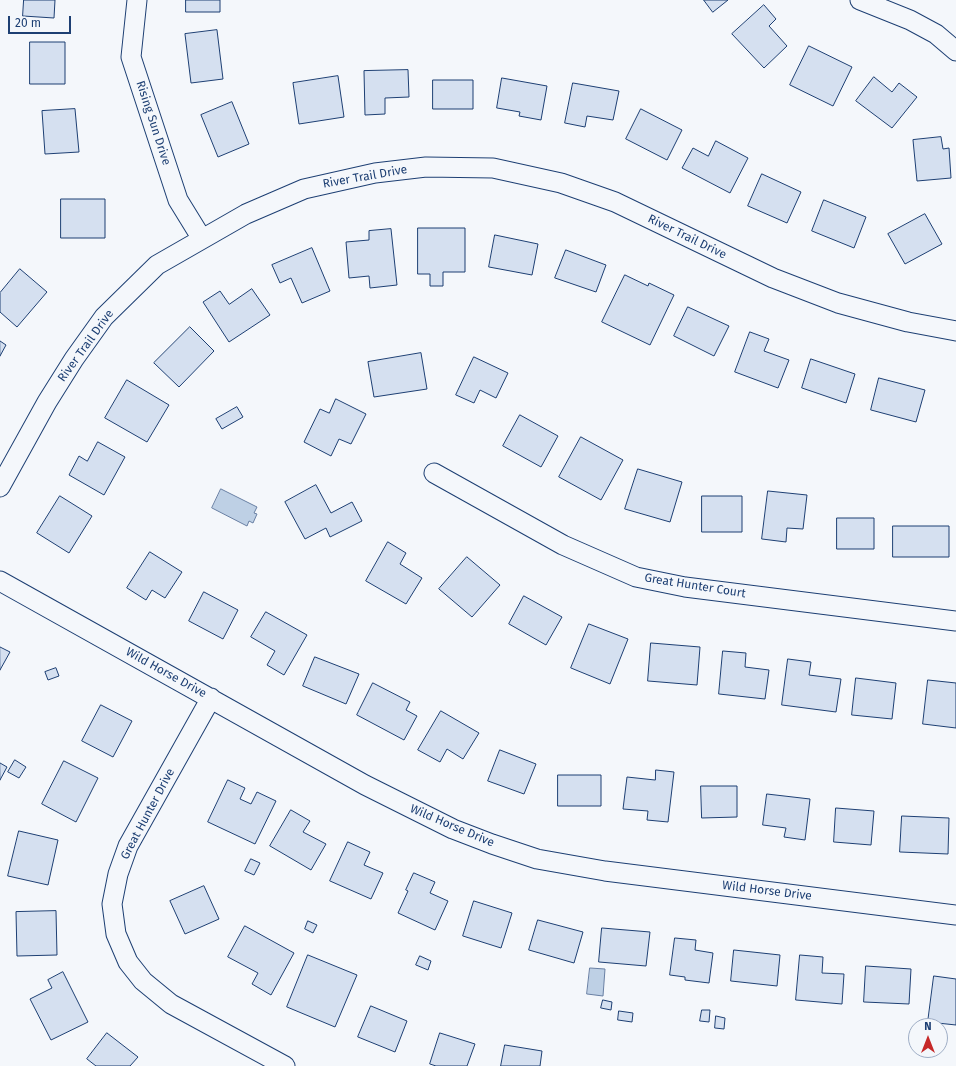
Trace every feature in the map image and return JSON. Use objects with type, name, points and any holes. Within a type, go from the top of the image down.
[{"type":"street","name":"Rising Sun Drive","points":[[137,0],[131,57],[178,200],[202,238]]},
{"type":"street","points":[[860,0],[910,20],[936,34],[956,51]]},
{"type":"street","name":"River Trail Drive","points":[[0,487],[47,402],[104,317],[156,265],[246,214],[304,189],[375,173],[426,167],[493,168],[560,183],[615,202],[773,278],[838,303],[908,322],[956,331]]},
{"type":"street","name":"Great Hunter Court","points":[[434,473],[563,545],[636,577],[685,587],[956,621]]},
{"type":"street","name":"Wild Horse Drive","points":[[0,581],[415,811],[453,829],[537,859],[668,880],[854,901],[956,915]]},
{"type":"street","name":"Great Hunter Drive","points":[[211,698],[128,846],[118,874],[112,904],[116,934],[128,962],[143,981],[171,1004],[284,1066]]},
{"type":"water","points":[[221,489],[257,507],[254,513],[257,514],[253,523],[249,521],[247,526],[212,508]]},
{"type":"water","points":[[590,968],[605,969],[603,996],[587,994]]},
{"type":"building","points":[[24,0],[55,0],[54,18],[23,16]]},
{"type":"building","points":[[186,0],[220,0],[220,12],[186,12]]},
{"type":"building","points":[[704,0],[728,0],[713,12]]},
{"type":"building","points":[[764,5],[776,19],[769,26],[787,46],[764,68],[732,34]]},
{"type":"building","points":[[217,30],[223,79],[191,83],[185,34]]},
{"type":"building","points":[[30,42],[65,42],[65,84],[30,84]]},
{"type":"building","points":[[809,46],[852,67],[833,106],[790,85]]},
{"type":"building","points":[[408,70],[409,97],[385,98],[385,114],[365,115],[364,71]]},
{"type":"building","points":[[338,76],[344,117],[299,124],[293,83]]},
{"type":"building","points":[[874,77],[892,92],[899,83],[917,97],[892,128],[856,101]]},
{"type":"building","points":[[502,78],[547,86],[541,120],[519,116],[520,112],[497,108]]},
{"type":"building","points":[[433,80],[473,80],[473,109],[433,109]]},
{"type":"building","points":[[573,83],[619,91],[613,120],[587,116],[585,127],[565,123]]},
{"type":"building","points":[[232,102],[249,144],[218,157],[201,115]]},
{"type":"building","points":[[75,109],[79,152],[45,154],[42,111]]},
{"type":"building","points":[[641,109],[682,130],[667,160],[626,139]]},
{"type":"building","points":[[941,137],[943,149],[949,148],[951,178],[917,181],[913,140]]},
{"type":"building","points":[[716,141],[748,158],[730,193],[682,168],[693,148],[708,156]]},
{"type":"building","points":[[762,174],[801,192],[787,223],[748,206]]},
{"type":"building","points":[[61,199],[105,199],[105,238],[61,238]]},
{"type":"building","points":[[824,200],[866,217],[854,248],[812,231]]},
{"type":"building","points":[[925,214],[942,244],[905,264],[888,234]]},
{"type":"building","points":[[418,228],[465,228],[465,272],[443,272],[443,286],[430,286],[430,274],[418,274]]},
{"type":"building","points":[[391,229],[397,285],[370,288],[369,276],[349,278],[346,242],[369,240],[369,231]]},
{"type":"building","points":[[495,235],[538,244],[532,275],[489,267]]},
{"type":"building","points":[[312,248],[330,291],[302,303],[291,278],[280,283],[272,265]]},
{"type":"building","points":[[566,250],[606,265],[596,292],[555,278]]},
{"type":"building","points":[[20,269],[47,292],[17,327],[0,312],[0,293]]},
{"type":"building","points":[[625,275],[648,286],[649,283],[674,295],[650,345],[602,322]]},
{"type":"building","points":[[252,289],[270,315],[229,342],[203,302],[220,291],[229,304]]},
{"type":"building","points":[[688,307],[729,326],[714,356],[674,336]]},
{"type":"building","points":[[190,327],[214,351],[179,387],[154,363]]},
{"type":"building","points":[[750,332],[769,339],[764,351],[789,360],[778,388],[735,372]]},
{"type":"building","points":[[0,341],[6,345],[0,356]]},
{"type":"building","points":[[421,353],[427,389],[374,397],[368,362]]},
{"type":"building","points":[[474,357],[508,373],[496,398],[480,390],[474,403],[456,395]]},
{"type":"building","points":[[811,359],[855,374],[846,403],[802,388]]},
{"type":"building","points":[[879,378],[925,390],[916,422],[871,410]]},
{"type":"building","points":[[127,380],[169,405],[147,442],[105,418]]},
{"type":"building","points":[[336,399],[366,414],[351,444],[339,439],[331,456],[304,442],[320,409],[329,413]]},
{"type":"building","points":[[237,407],[243,417],[222,429],[216,419]]},
{"type":"building","points":[[520,415],[558,436],[541,467],[503,446]]},
{"type":"building","points":[[581,437],[623,460],[601,500],[559,477]]},
{"type":"building","points":[[98,442],[125,457],[104,495],[69,475],[79,456],[87,461]]},
{"type":"building","points":[[638,469],[682,482],[670,522],[625,509]]},
{"type":"building","points":[[316,485],[331,513],[352,502],[362,521],[330,537],[326,528],[305,539],[285,502]]},
{"type":"building","points":[[768,491],[807,495],[803,529],[787,528],[786,542],[762,539]]},
{"type":"building","points":[[60,496],[92,516],[69,553],[37,533]]},
{"type":"building","points":[[702,496],[742,496],[742,532],[702,532]]},
{"type":"building","points":[[837,518],[874,518],[874,549],[837,549]]},
{"type":"building","points":[[893,526],[949,526],[949,557],[893,557]]},
{"type":"building","points":[[388,542],[406,553],[400,564],[422,578],[406,604],[366,581]]},
{"type":"building","points":[[150,552],[182,572],[165,598],[152,590],[146,600],[127,588]]},
{"type":"building","points":[[467,557],[500,585],[472,617],[439,589]]},
{"type":"building","points":[[204,592],[238,610],[223,639],[189,621]]},
{"type":"building","points":[[524,596],[562,617],[546,645],[509,624]]},
{"type":"building","points":[[266,612],[307,635],[284,675],[267,665],[275,651],[251,637]]},
{"type":"building","points":[[589,624],[628,639],[610,684],[571,668]]},
{"type":"building","points":[[651,643],[700,647],[697,685],[648,681]]},
{"type":"building","points":[[0,647],[10,652],[0,670]]},
{"type":"building","points":[[723,651],[746,653],[745,667],[769,670],[765,699],[719,694]]},
{"type":"building","points":[[315,657],[359,674],[346,704],[303,686]]},
{"type":"building","points":[[788,659],[811,662],[809,675],[841,679],[836,712],[782,705]]},
{"type":"building","points":[[56,668],[59,676],[48,680],[45,672]]},
{"type":"building","points":[[856,678],[896,683],[892,719],[852,715]]},
{"type":"building","points":[[928,680],[956,683],[956,728],[923,724]]},
{"type":"building","points":[[373,683],[410,702],[406,710],[417,716],[404,740],[357,715]]},
{"type":"building","points":[[101,705],[132,721],[113,757],[82,741]]},
{"type":"building","points":[[441,711],[479,733],[463,759],[447,749],[440,762],[418,750]]},
{"type":"building","points":[[500,750],[536,764],[524,794],[488,781]]},
{"type":"building","points":[[15,760],[26,767],[19,778],[8,772]]},
{"type":"building","points":[[64,761],[98,778],[76,822],[42,804]]},
{"type":"building","points":[[0,763],[7,767],[0,780]]},
{"type":"building","points":[[656,770],[674,772],[668,822],[647,820],[648,811],[623,809],[627,777],[655,780]]},
{"type":"building","points":[[558,775],[601,775],[601,806],[558,806]]},
{"type":"building","points":[[228,780],[245,788],[240,799],[251,804],[257,792],[276,801],[255,844],[208,822]]},
{"type":"building","points":[[701,786],[737,786],[737,817],[702,818]]},
{"type":"building","points":[[767,794],[810,799],[805,840],[784,837],[786,828],[763,825]]},
{"type":"building","points":[[836,808],[874,811],[871,845],[834,842]]},
{"type":"building","points":[[291,810],[310,821],[303,832],[326,844],[311,870],[270,846]]},
{"type":"building","points":[[902,816],[949,818],[948,854],[900,852]]},
{"type":"building","points":[[19,831],[58,840],[48,885],[8,876]]},
{"type":"building","points":[[348,842],[370,852],[364,865],[383,873],[371,899],[330,881]]},
{"type":"building","points":[[251,859],[260,863],[254,875],[245,871]]},
{"type":"building","points":[[414,873],[435,882],[430,893],[448,901],[435,930],[398,913]]},
{"type":"building","points":[[204,886],[219,919],[185,934],[170,901]]},
{"type":"building","points":[[474,901],[512,913],[501,948],[463,936]]},
{"type":"building","points":[[56,911],[57,955],[17,956],[16,912]]},
{"type":"building","points":[[538,920],[583,932],[574,963],[529,950]]},
{"type":"building","points":[[308,921],[317,925],[313,933],[305,929]]},
{"type":"building","points":[[245,926],[294,953],[271,995],[252,984],[258,973],[228,957]]},
{"type":"building","points":[[602,928],[650,932],[646,966],[599,962]]},
{"type":"building","points":[[675,938],[696,940],[695,950],[713,953],[709,983],[685,980],[685,977],[670,975]]},
{"type":"building","points":[[734,950],[780,955],[777,986],[731,981]]},
{"type":"building","points":[[308,955],[357,975],[335,1027],[287,1007]]},
{"type":"building","points":[[800,955],[823,957],[822,973],[844,974],[842,1004],[796,1000]]},
{"type":"building","points":[[420,956],[431,961],[428,970],[416,965]]},
{"type":"building","points":[[866,966],[911,969],[909,1004],[864,1002]]},
{"type":"building","points":[[63,972],[88,1022],[51,1040],[30,999],[52,988],[48,980]]},
{"type":"building","points":[[934,976],[956,979],[956,1025],[948,1024],[948,1018],[929,1018]]},
{"type":"building","points":[[603,1000],[612,1002],[611,1010],[601,1008]]},
{"type":"building","points":[[371,1006],[407,1021],[395,1052],[358,1037]]},
{"type":"building","points":[[702,1010],[710,1010],[709,1022],[700,1021]]},
{"type":"building","points":[[619,1011],[633,1013],[632,1022],[618,1020]]},
{"type":"building","points":[[716,1016],[725,1018],[724,1029],[715,1028]]},
{"type":"building","points":[[107,1033],[138,1057],[130,1066],[96,1066],[87,1059]]},
{"type":"building","points":[[440,1033],[475,1044],[467,1066],[436,1066],[430,1064]]},
{"type":"building","points":[[505,1045],[542,1051],[540,1066],[501,1066]]}]
